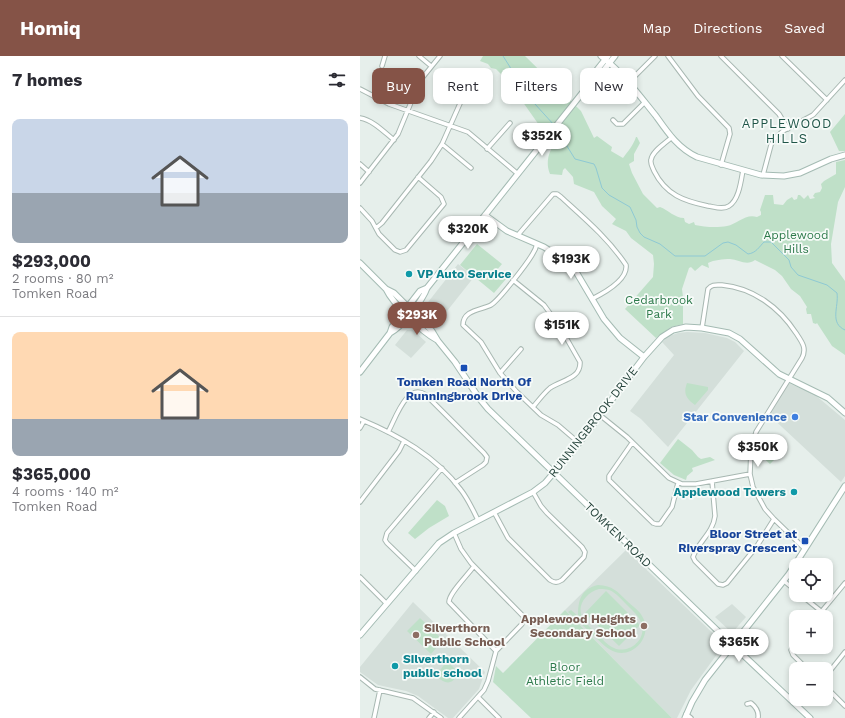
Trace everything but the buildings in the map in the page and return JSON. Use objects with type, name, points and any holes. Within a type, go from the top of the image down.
[{"type":"street","points":[[382,66],[385,56]]},
{"type":"street","points":[[419,56],[431,66]]},
{"type":"street","points":[[360,183],[398,134],[419,83],[440,56]]},
{"type":"street","points":[[606,58],[615,56]]},
{"type":"street","points":[[637,74],[655,56]]},
{"type":"street","points":[[668,56],[698,96],[728,128],[730,134],[721,165]]},
{"type":"street","points":[[720,56],[779,114],[788,129]]},
{"type":"street","points":[[782,56],[827,100]]},
{"type":"street","points":[[360,372],[390,332],[396,330],[420,291],[427,288],[591,82],[596,80],[606,58]]},
{"type":"street","points":[[606,58],[616,68]]},
{"type":"street","points":[[763,175],[773,141],[788,129],[809,118],[845,80]]},
{"type":"street","points":[[360,89],[389,104],[468,132],[518,174]]},
{"type":"street","points":[[637,92],[672,138],[689,153],[721,165],[763,175],[779,176],[795,174],[831,159],[845,155]]},
{"type":"street","points":[[613,120],[617,124],[623,124],[645,102]]},
{"type":"street","points":[[376,228],[382,223],[442,144],[460,104]]},
{"type":"street","points":[[360,118],[365,119],[378,127],[394,140]]},
{"type":"street","points":[[487,149],[507,124],[510,123]]},
{"type":"street","points":[[672,138],[652,156],[651,164],[659,180],[665,187],[671,193],[686,200],[720,208],[729,206],[736,199],[743,170]]},
{"type":"street","points":[[442,144],[471,168]]},
{"type":"street","points":[[360,164],[369,172]]},
{"type":"street","points":[[360,208],[372,221],[379,234],[395,250],[403,251],[409,248],[444,204],[441,197],[418,177]]},
{"type":"street","points":[[517,236],[553,194],[557,194],[561,197],[601,234],[616,250],[626,264],[626,272],[616,284],[609,290],[592,299]]},
{"type":"street","points":[[485,215],[501,227],[517,236],[552,252],[575,270],[601,314],[627,344],[644,357]]},
{"type":"street","points":[[537,244],[533,254],[493,303],[472,312],[463,321],[464,327],[482,342],[500,373],[533,408],[558,425],[579,443]]},
{"type":"street","name":"TOMKEN ROAD","points":[[360,263],[386,289],[394,293],[432,331],[484,404],[810,718]]},
{"type":"street","points":[[513,280],[544,305],[560,327],[580,362],[580,367],[576,374],[550,388],[533,408]]},
{"type":"street","points":[[702,328],[708,291],[711,285],[736,288],[764,300],[784,317],[804,346],[804,354],[756,432],[751,450],[750,474],[758,499],[774,519],[805,549]]},
{"type":"street","name":"TOMKEN ROAD","points":[[386,289],[390,297],[428,336],[438,341]]},
{"type":"street","name":"RUNNINGBROOK DRIVE","points":[[360,635],[439,543],[454,533],[533,492],[546,483],[601,416],[644,357],[667,333],[681,328],[702,328],[723,331],[735,336],[774,370],[828,398],[845,413]]},
{"type":"street","points":[[500,373],[521,349]]},
{"type":"street","points":[[388,432],[402,405],[410,395],[414,392],[422,392],[487,457],[483,466],[455,483]]},
{"type":"street","points":[[601,416],[669,478],[678,483],[692,485],[750,474]]},
{"type":"street","points":[[360,428],[362,420],[388,432],[420,450],[442,468],[455,483],[467,499],[478,520]]},
{"type":"street","points":[[360,502],[399,451],[404,441]]},
{"type":"street","points":[[632,443],[609,476],[609,480],[654,523],[660,524],[672,507],[678,483]]},
{"type":"street","points":[[416,570],[387,543],[385,536],[442,468]]},
{"type":"street","points":[[712,481],[715,506],[714,522],[711,530],[693,557],[695,561],[718,584],[723,585],[727,583],[757,546],[774,519]]},
{"type":"street","points":[[691,718],[685,716],[705,680],[784,581],[844,490]]},
{"type":"street","points":[[494,512],[508,538],[518,549],[554,582],[562,580],[584,557],[585,552],[582,547],[547,513],[533,492]]},
{"type":"street","points":[[454,533],[464,553],[474,566],[524,617],[522,624],[496,651],[484,690],[459,718]]},
{"type":"street","points":[[474,566],[452,594],[449,602],[496,651]]},
{"type":"street","points":[[360,577],[386,603]]},
{"type":"street","points":[[784,581],[789,585]]},
{"type":"street","points":[[824,610],[845,583]]},
{"type":"street","points":[[810,602],[820,610]]},
{"type":"street","points":[[833,667],[845,652]]},
{"type":"street","points":[[792,654],[800,662]]},
{"type":"street","points":[[360,677],[375,689],[413,698],[441,718]]},
{"type":"street","points":[[374,718],[380,690]]},
{"type":"street","points":[[833,695],[845,706]]},
{"type":"street","points":[[478,697],[499,718]]},
{"type":"street","points":[[747,704],[751,703],[756,707],[758,718]]},
{"type":"street","points":[[429,718],[434,712]]},
{"type":"shaded area","points":[[458,264],[474,277],[436,325],[424,314],[423,310]]},
{"type":"shaded area","points":[[407,330],[413,330],[426,342],[411,358],[395,345]]},
{"type":"shaded area","points":[[687,332],[705,333],[727,338],[735,342],[744,351],[668,447],[641,419],[630,411],[674,355],[662,342],[669,336]]},
{"type":"shaded area","points":[[788,383],[814,394],[845,420],[845,476],[841,482],[768,414]]},
{"type":"shaded area","name":"Applewood Heights Secondary School","points":[[626,550],[723,643],[723,646],[691,690],[677,718],[672,718],[565,610]]},
{"type":"shaded area","name":"Silverthorn Public School","points":[[413,602],[485,672],[479,689],[453,718],[448,718],[418,696],[406,691],[378,685],[360,672],[360,667]]},
{"type":"shaded area","points":[[732,604],[746,617],[732,633],[715,617]]},
{"type":"green space","name":"Applewood Hills","points":[[483,56],[525,56],[537,68],[501,68],[501,74],[496,69],[491,68],[488,64],[480,61]]},
{"type":"green space","name":"Applewood Hills","points":[[572,102],[581,111],[594,138],[597,136],[612,147],[611,151],[623,158],[637,137],[640,143],[634,154],[634,161],[629,164],[643,194],[657,208],[660,207],[678,217],[684,218],[685,222],[689,224],[694,222],[695,225],[699,226],[723,227],[731,225],[749,216],[757,217],[761,215],[760,210],[765,195],[773,195],[774,204],[783,205],[792,197],[794,200],[797,199],[798,195],[804,199],[808,195],[810,199],[815,198],[813,196],[815,193],[820,192],[822,188],[821,184],[836,174],[836,162],[845,160],[845,187],[838,202],[831,244],[832,263],[845,281],[845,355],[832,346],[817,323],[813,323],[811,314],[807,314],[807,307],[800,296],[791,289],[782,276],[775,270],[755,260],[746,263],[730,259],[722,259],[708,263],[709,268],[702,265],[695,271],[691,267],[689,268],[682,289],[683,324],[671,327],[656,338],[625,309],[653,277],[653,255],[631,238],[626,231],[612,224],[616,219],[602,206],[594,192],[574,184],[573,177],[565,168],[562,175],[550,174],[548,157],[556,141],[539,125],[524,104],[572,104]]},
{"type":"green space","points":[[845,114],[845,151],[839,151],[830,132]]},
{"type":"green space","points":[[477,244],[502,264],[496,271],[506,279],[494,293],[460,265]]},
{"type":"green space","points":[[687,383],[708,387],[708,390],[695,405],[686,396],[685,390]]},
{"type":"green space","points":[[678,439],[701,459],[710,457],[715,460],[692,468],[693,471],[687,476],[686,480],[674,475],[660,463]]},
{"type":"green space","points":[[769,440],[782,452],[770,464],[758,453]]},
{"type":"green space","points":[[437,500],[445,506],[449,516],[429,528],[415,539],[408,533]]},
{"type":"green space","points":[[598,585],[614,590],[641,614],[645,624],[645,632],[643,639],[638,646],[625,653],[609,649],[568,612],[571,610],[578,616],[580,600],[584,592]],"holes":[[[599,589],[610,590],[616,594],[639,619],[642,633],[640,639],[632,647],[621,650],[611,647],[586,623],[582,616],[581,606],[586,597]]]},
{"type":"green space","points":[[606,591],[640,625],[619,646],[585,613]]},
{"type":"green space","name":"Bloor Athletic Field","points":[[565,610],[672,718],[531,718],[493,682],[496,666],[503,673]]},
{"type":"green space","points":[[420,618],[443,640],[431,654],[407,631]]},
{"type":"green space","points":[[446,662],[448,662],[459,673],[451,682],[443,681],[436,676]]},
{"type":"waterway","points":[[503,56],[510,67],[515,82],[554,125]]},
{"type":"waterway","points":[[557,130],[575,159],[594,164],[602,188],[609,195],[630,207],[636,220],[637,227],[644,237],[660,244],[675,256],[705,256],[723,243],[728,242],[736,245],[748,254],[755,251],[764,242],[771,242],[789,260],[791,267],[798,275],[827,285],[837,293],[836,319],[840,327],[845,330]]},
{"type":"place","name":"VP Auto Service","points":[[409,274]]},
{"type":"place","name":"Tomken Road North Of Runningbrook Drive","points":[[464,368]]},
{"type":"place","name":"Star Convenience","points":[[795,417]]},
{"type":"place","name":"Applewood Towers","points":[[794,492]]},
{"type":"place","name":"Bloor Street at Riverspray Crescent","points":[[805,541]]},
{"type":"place","name":"Applewood Heights Secondary School","points":[[644,626]]},
{"type":"place","name":"Silverthorn Public School","points":[[416,635]]},
{"type":"place","name":"Silverthorn public school","points":[[395,666]]},
{"type":"district","name":"APPLEWOOD HILLS","points":[[787,130]]},
{"type":"park label","name":"Cedarbrook Park","points":[[659,307]]}]
